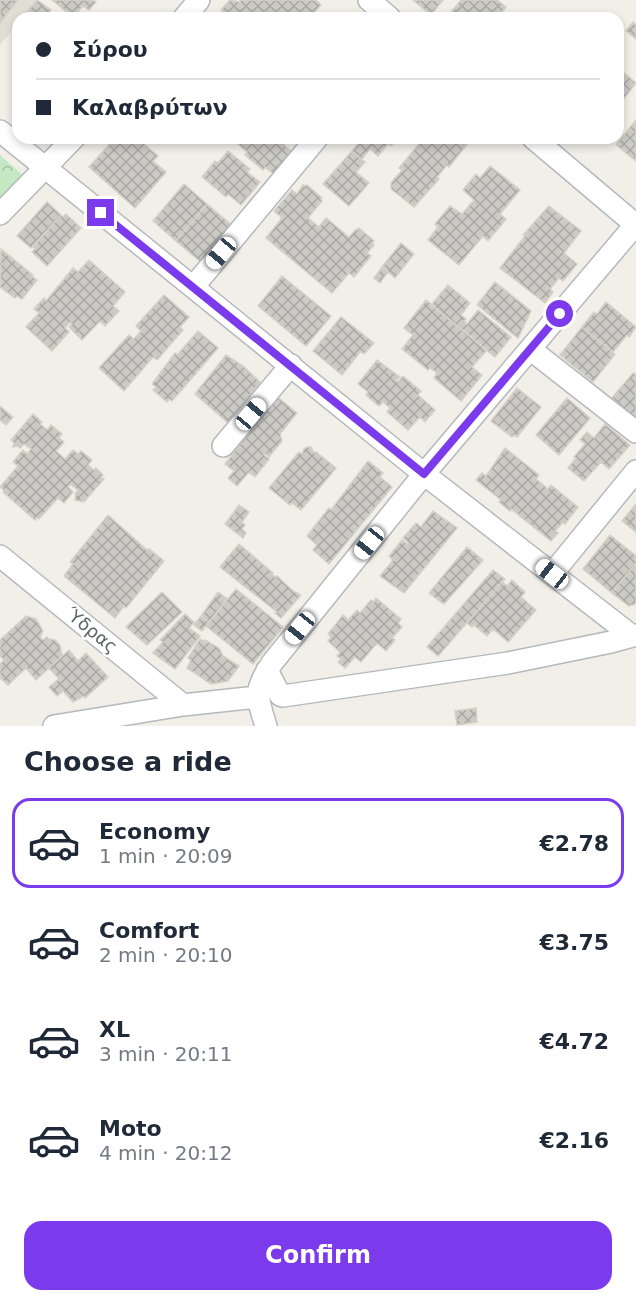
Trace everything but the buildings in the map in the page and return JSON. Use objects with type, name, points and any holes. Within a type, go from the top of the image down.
[{"type":"street","points":[[189,12],[199,0]]},
{"type":"street","points":[[0,131],[12,141]]},
{"type":"street","points":[[15,144],[424,474],[634,635]]},
{"type":"street","points":[[0,214],[68,144]]},
{"type":"street","points":[[194,286],[312,144]]},
{"type":"street","points":[[266,726],[257,697],[260,681],[267,670],[424,474],[636,224],[540,144]]},
{"type":"street","points":[[530,349],[636,432]]},
{"type":"street","points":[[224,446],[291,365]]},
{"type":"street","points":[[552,574],[636,471]]},
{"type":"street","name":"Ύδρας","points":[[0,556],[183,705]]},
{"type":"street","points":[[267,670],[280,695],[283,696],[508,663],[611,642],[634,635]]},
{"type":"street","points":[[54,726],[183,705],[257,697]]},
{"type":"shaded area","points":[[0,0],[37,0],[27,12],[12,12],[12,30],[0,45]]},
{"type":"green space","points":[[0,155],[24,176],[0,202]]},
{"type":"route","points":[[101,213],[424,474],[560,314]]}]
